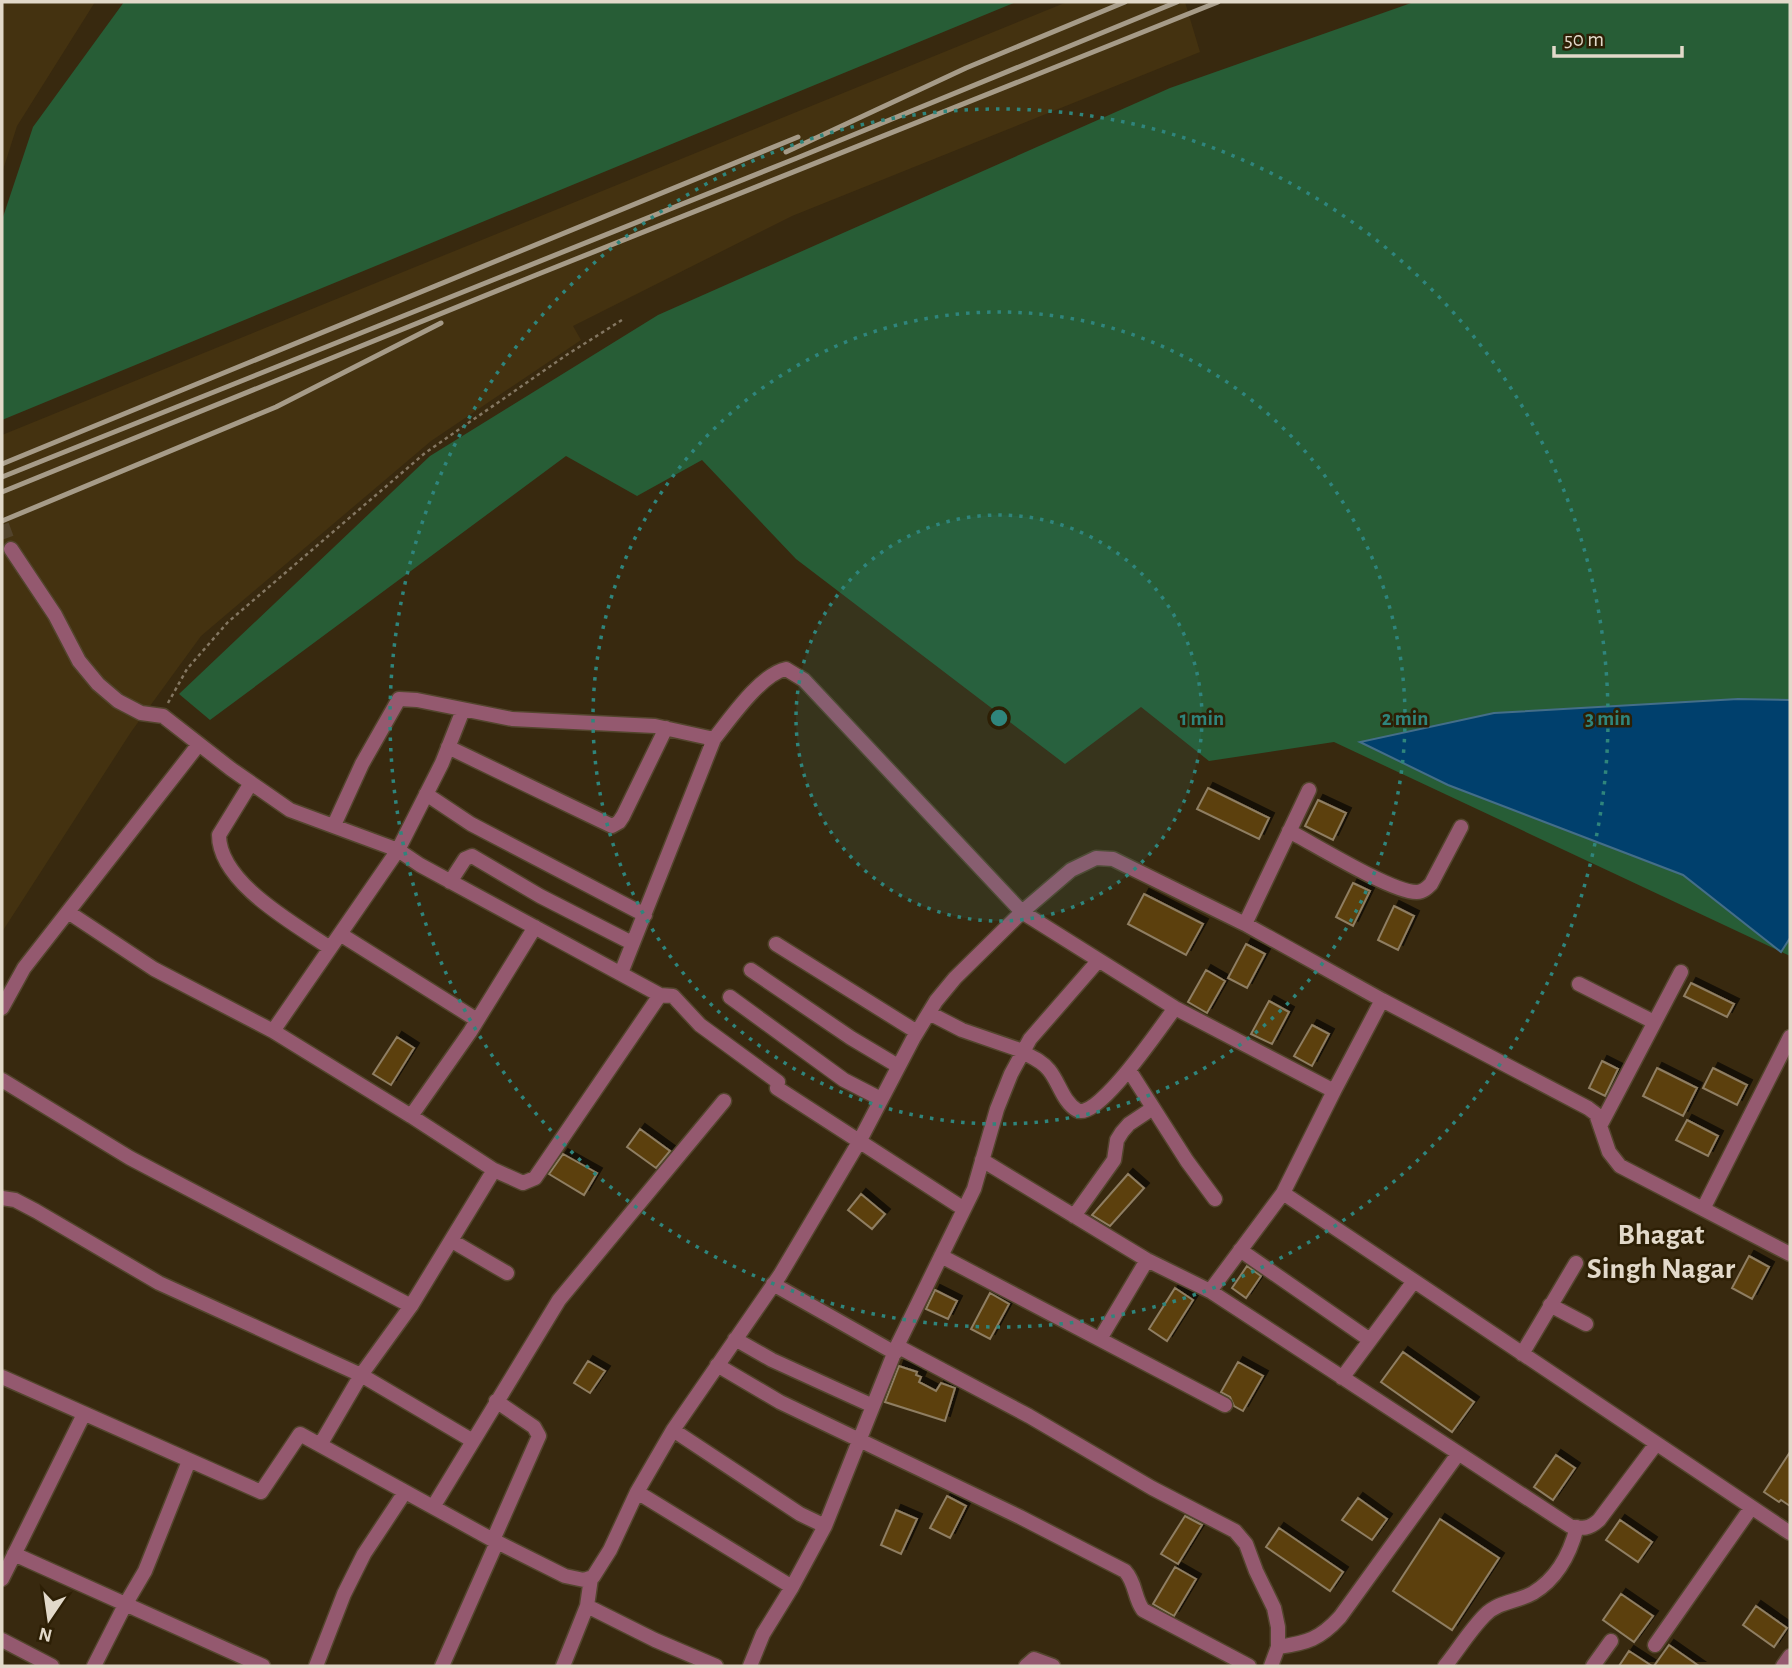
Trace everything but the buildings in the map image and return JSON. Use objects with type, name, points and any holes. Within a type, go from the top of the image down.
[{"type":"street","points":[[11,549],[55,615],[79,661],[98,684],[132,710],[163,716],[290,810],[398,850],[450,882],[660,995],[673,996],[700,1025],[778,1082],[777,1088],[964,1209]]},
{"type":"street","points":[[621,973],[714,739],[739,708],[774,673],[786,669],[793,671],[823,700],[1022,912],[1175,1008],[1334,1091]]},
{"type":"street","points":[[334,825],[362,764],[399,699],[417,699],[512,719],[655,726],[714,739]]},
{"type":"street","points":[[273,1031],[398,850],[463,710]]},
{"type":"street","points":[[448,747],[612,826],[617,825],[623,816],[666,729]]},
{"type":"street","points":[[2,1008],[24,968],[199,744]]},
{"type":"street","points":[[251,783],[219,835],[227,862],[259,899],[330,948]]},
{"type":"street","points":[[1245,924],[1309,790]]},
{"type":"street","points":[[426,794],[471,824],[645,915]]},
{"type":"street","points":[[1289,831],[1388,884],[1418,892],[1431,884],[1461,827]]},
{"type":"street","points":[[450,882],[465,859],[472,856],[540,896],[632,943]]},
{"type":"street","points":[[2,1377],[261,1492],[300,1434],[495,1541],[565,1576],[584,1580],[591,1578],[599,1570],[637,1492],[673,1430],[774,1284],[859,1142],[929,1013],[955,978],[1022,912],[1071,870],[1096,858],[1125,863],[1245,924],[1382,1000],[1588,1108],[1596,1114],[1609,1152],[1620,1166],[1790,1254]]},
{"type":"street","points":[[68,912],[154,969],[273,1031],[494,1170],[523,1183],[535,1178],[660,995]]},
{"type":"street","points":[[411,1116],[477,1020],[535,926]]},
{"type":"street","points":[[340,934],[477,1020]]},
{"type":"street","points":[[776,944],[917,1032]]},
{"type":"street","points":[[750,1666],[763,1634],[825,1526],[896,1349],[974,1189],[998,1109],[1023,1051],[1098,961]]},
{"type":"street","points":[[751,970],[851,1038],[898,1066]]},
{"type":"street","points":[[1600,1126],[1681,972]]},
{"type":"street","points":[[1580,984],[1654,1022]]},
{"type":"street","points":[[730,997],[844,1080],[881,1099]]},
{"type":"street","points":[[1210,1291],[1283,1193],[1382,1000]]},
{"type":"street","points":[[929,1013],[962,1030],[1023,1051],[1036,1059],[1050,1071],[1071,1105],[1080,1112],[1088,1111],[1096,1105],[1129,1070],[1175,1008]]},
{"type":"street","points":[[1703,1209],[1790,1037]]},
{"type":"street","points":[[1129,1070],[1215,1199]]},
{"type":"street","points":[[2,1080],[130,1158],[411,1306]]},
{"type":"street","points":[[433,1507],[559,1300],[724,1101]]},
{"type":"street","points":[[1074,1216],[1114,1160],[1117,1140],[1122,1132],[1153,1108]]},
{"type":"street","points":[[982,1160],[1147,1260],[1210,1291],[1570,1526],[1592,1526],[1599,1520],[1656,1444]]},
{"type":"street","points":[[320,1446],[360,1375],[411,1306],[494,1170]]},
{"type":"street","points":[[1283,1193],[1790,1533]]},
{"type":"street","points":[[2,1198],[15,1200],[36,1211],[159,1283],[360,1375],[473,1441]]},
{"type":"street","points":[[452,1241],[507,1273]]},
{"type":"street","points":[[1240,1251],[1370,1340]]},
{"type":"street","points":[[942,1256],[1225,1405]]},
{"type":"street","points":[[1100,1339],[1147,1260]]},
{"type":"street","points":[[1522,1354],[1576,1263]]},
{"type":"street","points":[[1342,1378],[1414,1281]]},
{"type":"street","points":[[774,1284],[1029,1416],[1152,1488],[1235,1531],[1246,1544],[1274,1608],[1279,1627],[1278,1647],[1271,1666]]},
{"type":"street","points":[[1550,1305],[1586,1324]]},
{"type":"street","points":[[736,1339],[772,1360],[873,1406]]},
{"type":"street","points":[[717,1365],[779,1402],[1125,1571],[1132,1579],[1137,1600],[1143,1610],[1249,1666]]},
{"type":"street","points":[[442,1666],[538,1441],[539,1436],[534,1427],[496,1401]]},
{"type":"street","points":[[2,1579],[84,1414]]},
{"type":"street","points":[[673,1430],[800,1514],[825,1526]]},
{"type":"street","points":[[1278,1647],[1299,1644],[1321,1635],[1340,1617],[1458,1454]]},
{"type":"street","points":[[94,1666],[145,1571],[189,1461]]},
{"type":"street","points":[[316,1666],[364,1554],[405,1492]]},
{"type":"street","points":[[637,1492],[792,1587]]},
{"type":"street","points":[[1655,1645],[1751,1508]]},
{"type":"street","points":[[1445,1666],[1485,1615],[1503,1603],[1533,1593],[1557,1572],[1571,1552],[1577,1527]]},
{"type":"street","points":[[15,1554],[263,1666]]},
{"type":"street","points":[[563,1666],[587,1606],[591,1578]]},
{"type":"street","points":[[587,1606],[655,1640],[716,1666]]},
{"type":"street","points":[[2,1640],[52,1666]]},
{"type":"street","points":[[1593,1666],[1611,1641]]},
{"type":"street","points":[[1783,1666],[1790,1656]]},
{"type":"street","points":[[1026,1666],[1034,1659],[1053,1666]]},
{"type":"path","points":[[163,716],[187,669],[238,613],[425,453],[622,320]]},
{"type":"shaded area","points":[[2,2],[95,2],[17,126],[2,173]]},
{"type":"shaded area","points":[[1067,2],[1185,2],[1200,52],[792,216],[573,326],[581,340],[431,441],[201,636],[131,732],[2,932],[2,435]]},
{"type":"green space","points":[[124,2],[1016,2],[2,420],[2,220],[33,127]]},
{"type":"green space","points":[[1414,2],[1790,2],[1790,956],[1334,742],[1209,761],[1141,707],[1065,764],[796,559],[702,460],[637,496],[566,456],[210,720],[179,694],[430,456],[658,315],[1170,88]]},
{"type":"water","points":[[1738,699],[1790,700],[1790,938],[1781,952],[1683,875],[1448,785],[1360,742],[1494,713]]},
{"type":"tunnel","points":[[2,525],[11,549]]},
{"type":"railway","points":[[786,152],[966,68],[1125,2]]},
{"type":"railway","points":[[2,477],[797,158],[1177,2]]},
{"type":"railway","points":[[2,492],[1218,2]]},
{"type":"railway","points":[[2,464],[798,137]]},
{"type":"railway","points":[[2,521],[276,407],[441,323]]},
{"type":"district","name":"Bhagat Singh Nagar","points":[[1661,1252]]}]
